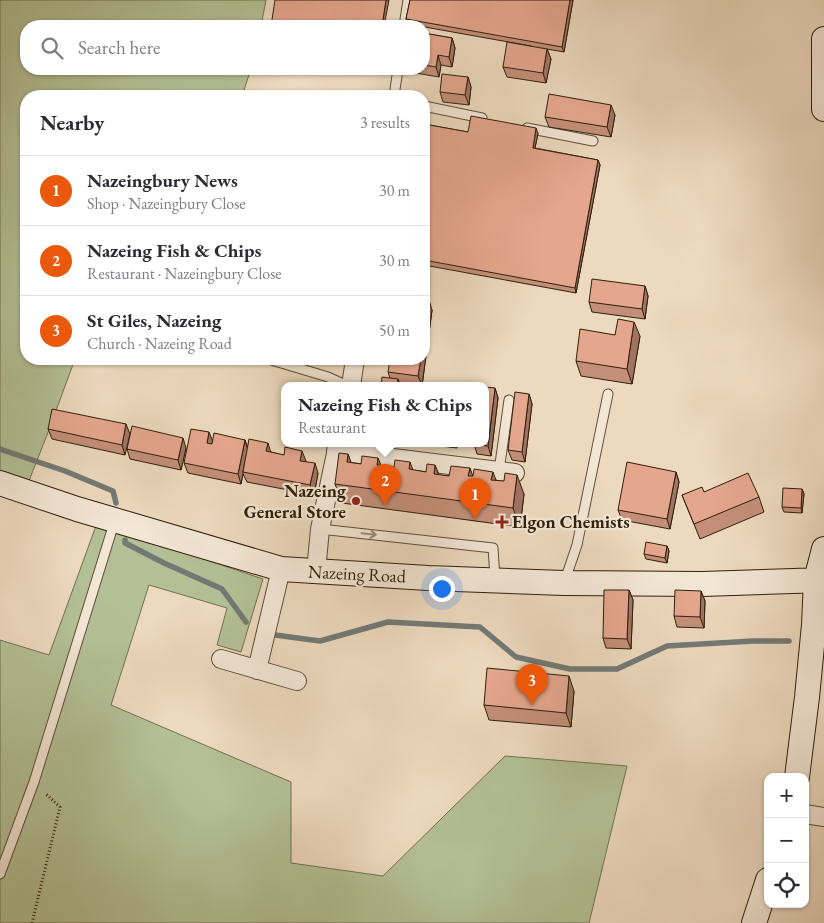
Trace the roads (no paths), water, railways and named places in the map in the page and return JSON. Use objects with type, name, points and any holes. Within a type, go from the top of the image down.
[{"type":"main road","points":[[824,39],[824,109]]},
{"type":"main road","name":"Nazeing Road","points":[[0,483],[115,520],[281,569],[564,583],[702,584],[820,580]]},
{"type":"main road","points":[[798,773],[824,549]]},
{"type":"main road","points":[[754,923],[764,892]]},
{"type":"street","points":[[350,382],[354,365]]},
{"type":"street","points":[[316,571],[320,529],[337,447],[507,472]]},
{"type":"street","points":[[257,670],[281,569]]},
{"type":"street","points":[[221,659],[297,681]]},
{"type":"street","points":[[809,815],[824,817]]},
{"type":"lane","points":[[405,20],[408,0]]},
{"type":"lane","points":[[395,90],[397,75]]},
{"type":"lane","points":[[430,107],[490,120]]},
{"type":"lane","points":[[518,126],[593,141]]},
{"type":"lane","points":[[288,365],[340,382]]},
{"type":"lane","points":[[564,583],[577,545],[608,394]]},
{"type":"lane","points":[[507,472],[509,400]]},
{"type":"lane","points":[[0,874],[34,782],[115,520]]},
{"type":"lane","points":[[320,529],[493,548],[495,581]]},
{"type":"waterway","points":[[0,449],[65,471],[113,491],[116,503]]},
{"type":"waterway","points":[[125,540],[125,543],[164,563],[222,589],[246,622]]},
{"type":"waterway","points":[[275,635],[320,641],[388,622],[480,627],[516,657],[570,669],[617,669],[667,646],[789,641]]},
{"type":"place","name":"Nazeing General Store","points":[[356,501]]},
{"type":"place","name":"Nazeing Fish & Chips","points":[[385,505]]},
{"type":"place","name":"Nazeingbury News","points":[[475,519]]},
{"type":"place","name":"Elgon Chemists","points":[[502,522]]},
{"type":"place","name":"St Giles, Nazeing","points":[[532,705]]}]
